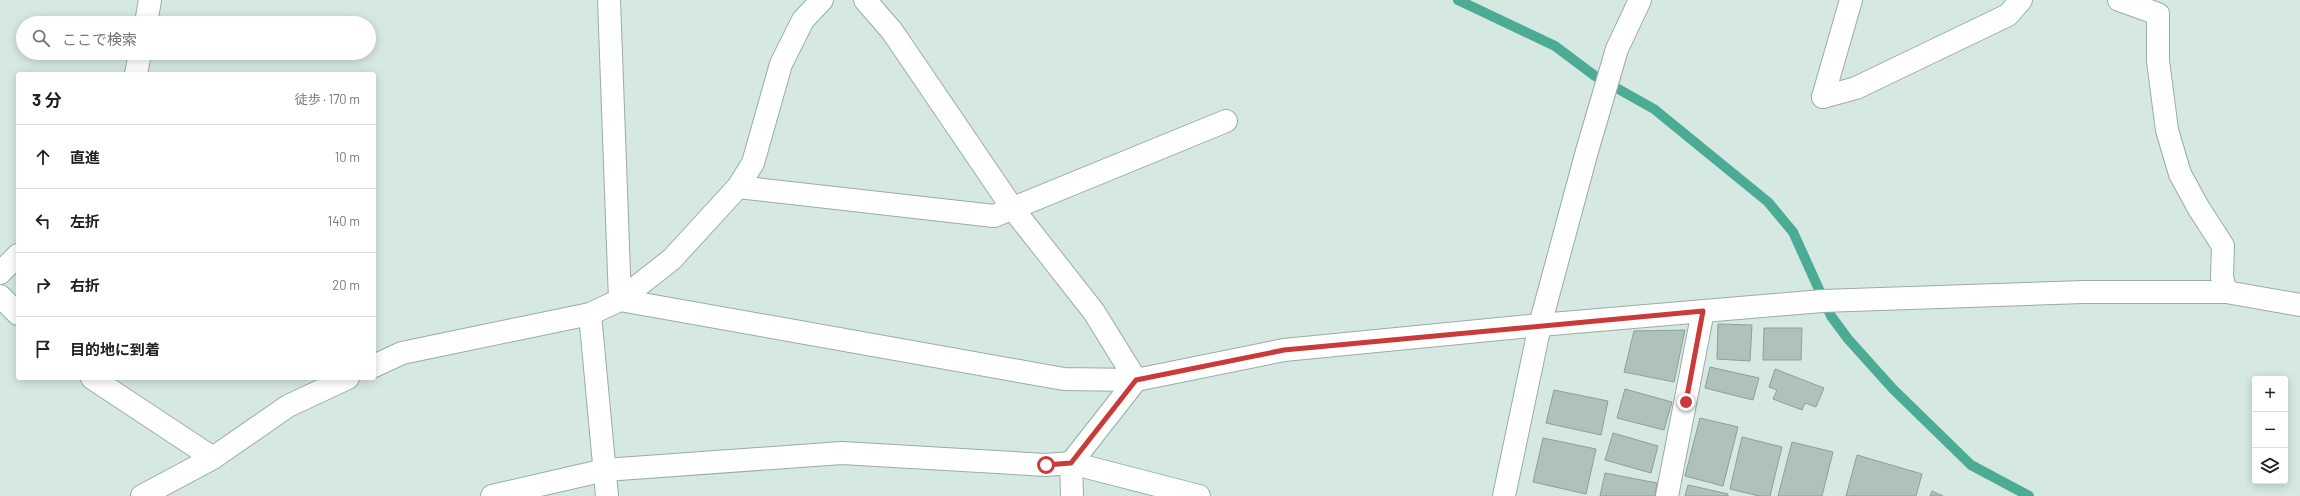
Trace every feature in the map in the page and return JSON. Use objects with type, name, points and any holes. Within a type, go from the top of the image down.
[{"type":"street","points":[[147,16],[150,0]]},
{"type":"street","points":[[609,0],[620,300]]},
{"type":"street","points":[[376,365],[402,353],[590,314],[620,300],[672,259],[738,187],[753,163],[781,64],[803,20],[822,0]]},
{"type":"street","points":[[865,0],[892,31],[1013,209],[1094,312],[1136,380]]},
{"type":"street","points":[[1504,496],[1540,325],[1587,150],[1617,49],[1640,0]]},
{"type":"street","points":[[1851,0],[1823,97],[1856,88],[2008,15],[2021,0]]},
{"type":"street","points":[[2118,0],[2158,14],[2158,61],[2167,130],[2180,174],[2198,207],[2223,246],[2222,277],[2226,292]]},
{"type":"street","points":[[136,72],[139,60]]},
{"type":"street","points":[[738,187],[994,216],[1226,121]]},
{"type":"street","points":[[0,273],[16,257]]},
{"type":"street","points":[[620,300],[1064,379],[1136,380],[1284,350],[1540,325],[1833,300],[2083,292],[2226,292],[2300,306]]},
{"type":"street","points":[[0,296],[16,312]]},
{"type":"street","points":[[1668,496],[1703,311]]},
{"type":"street","points":[[590,314],[607,496]]},
{"type":"street","points":[[95,380],[213,458]]},
{"type":"street","points":[[142,496],[213,458],[288,406],[344,380]]},
{"type":"street","points":[[1072,496],[1071,463],[1136,380]]},
{"type":"street","points":[[492,496],[605,470],[842,453],[1046,465],[1071,463],[1199,496]]},
{"type":"building","points":[[1718,324],[1752,325],[1750,361],[1717,359]]},
{"type":"building","points":[[1764,328],[1802,328],[1801,360],[1763,360]]},
{"type":"building","points":[[1685,330],[1674,382],[1624,372],[1634,331]]},
{"type":"building","points":[[1710,367],[1759,378],[1753,400],[1705,388]]},
{"type":"building","points":[[1775,369],[1824,388],[1816,407],[1805,403],[1802,410],[1773,399],[1777,390],[1769,387]]},
{"type":"building","points":[[1625,389],[1672,402],[1664,430],[1617,418]]},
{"type":"building","points":[[1554,390],[1608,401],[1601,435],[1546,423]]},
{"type":"building","points":[[1700,418],[1738,427],[1723,486],[1685,476]]},
{"type":"building","points":[[1613,433],[1658,446],[1651,473],[1605,460]]},
{"type":"building","points":[[1742,437],[1782,447],[1770,496],[1759,496],[1730,489]]},
{"type":"building","points":[[1543,438],[1596,449],[1586,494],[1533,482]]},
{"type":"building","points":[[1792,442],[1833,452],[1822,496],[1778,496]]},
{"type":"building","points":[[1857,455],[1922,474],[1916,496],[1846,496]]},
{"type":"building","points":[[1605,473],[1657,483],[1655,496],[1600,496]]},
{"type":"building","points":[[1688,485],[1728,494],[1728,496],[1685,496]]},
{"type":"building","points":[[1932,491],[1943,496],[1930,496]]},
{"type":"waterway","points":[[1458,0],[1555,46],[1595,76],[1654,109],[1768,202],[1793,232],[1831,316],[1848,339],[1893,389],[1971,465],[2029,496]]},
{"type":"route","points":[[1046,465],[1071,463],[1136,380],[1284,350],[1703,311],[1686,402]]}]
